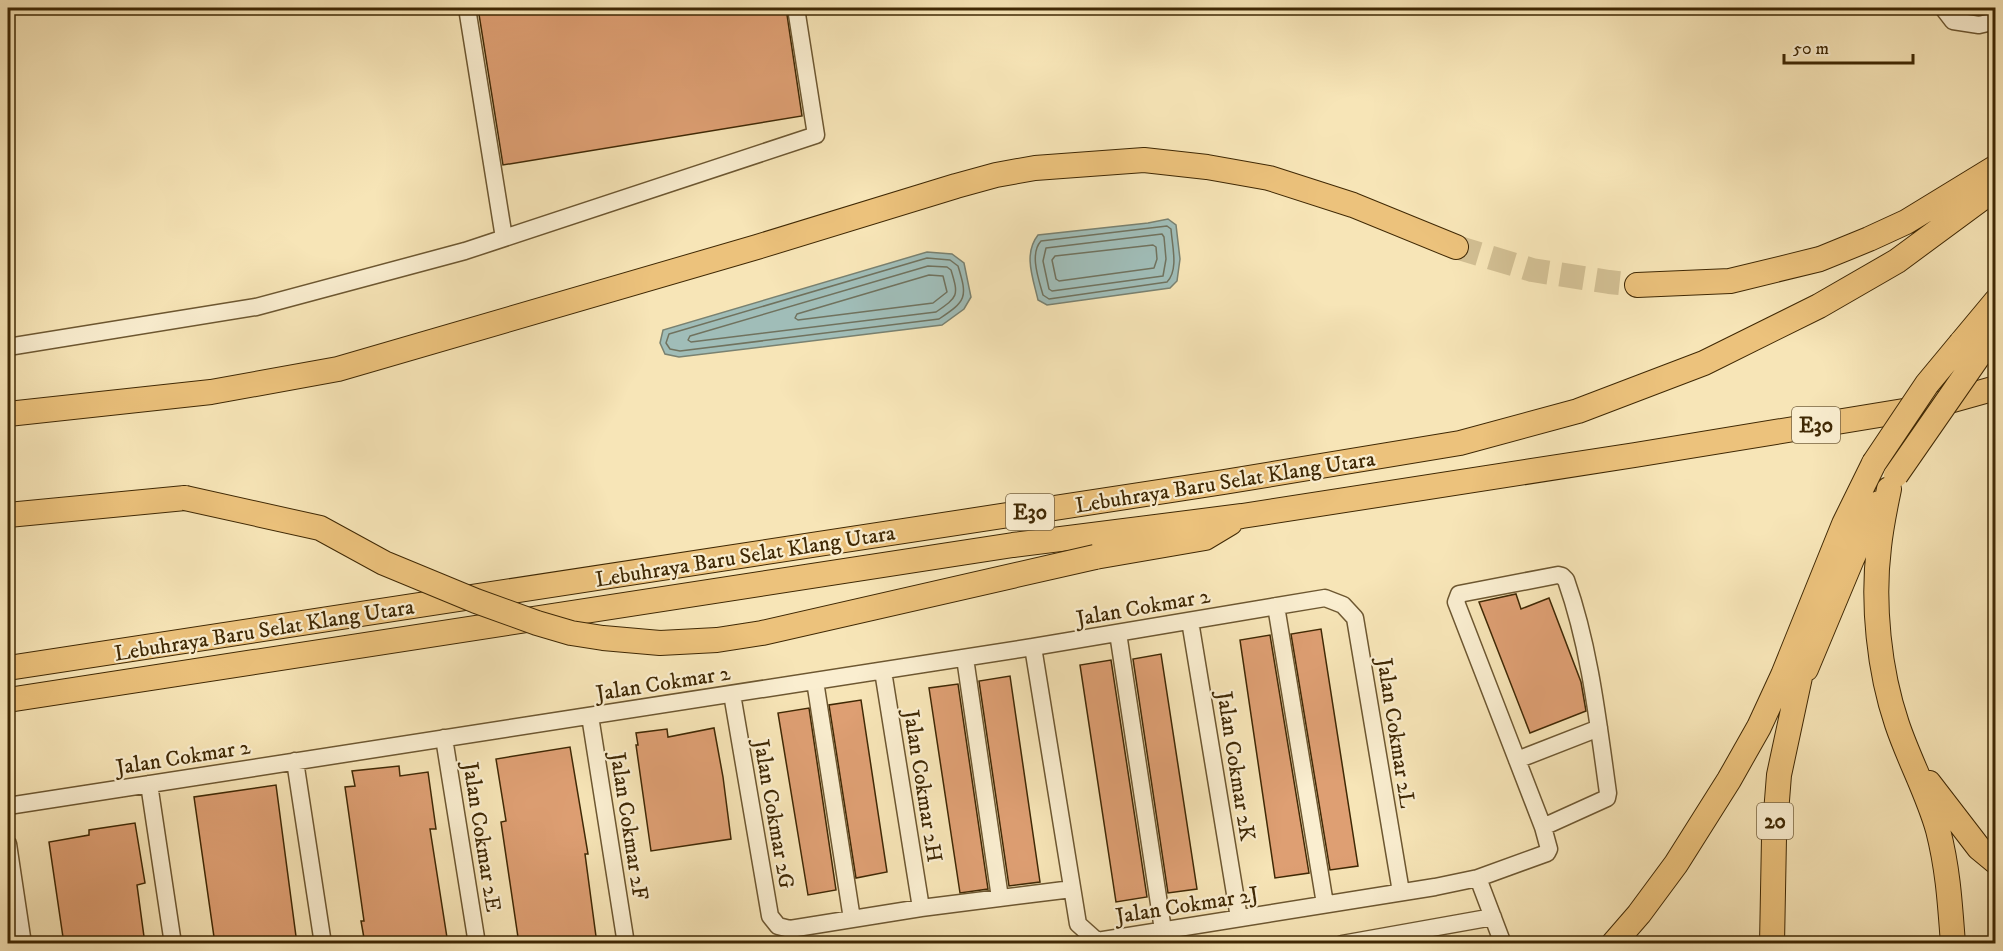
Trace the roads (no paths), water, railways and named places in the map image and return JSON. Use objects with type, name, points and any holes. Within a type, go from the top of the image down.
[{"type":"highway","points":[[8,414],[211,392],[338,369],[757,247],[956,186],[996,175],[1035,168],[1144,160],[1207,167],[1269,178],[1353,205],[1456,247]]},
{"type":"highway","points":[[1637,285],[1730,281],[1820,259],[1906,222],[1995,167]]},
{"type":"highway","name":"Lebuhraya Baru Selat Klang Utara","points":[[8,668],[1224,482],[1460,443],[1578,411],[1704,363],[1819,306],[1897,261],[1995,188]]},
{"type":"highway","points":[[1979,345],[1995,301]]},
{"type":"highway","name":"20","points":[[1772,944],[1774,838],[1779,775],[1816,609],[1844,524],[1874,463],[1927,384],[1979,345]]},
{"type":"highway","name":"20","points":[[1795,700],[1873,512],[1979,345]]},
{"type":"highway","name":"Lebuhraya Baru Selat Klang Utara","points":[[8,700],[1013,545],[1242,516],[1928,407],[1995,388]]},
{"type":"highway","points":[[1893,482],[1878,548],[1879,636],[1882,662],[1897,723],[1937,828],[1948,876],[1953,944]]},
{"type":"highway","points":[[8,515],[185,498],[320,528],[384,562],[476,601],[537,623],[571,633],[660,643],[717,640],[762,633],[1095,557],[1204,538],[1242,516]]},
{"type":"highway","points":[[1630,944],[1759,727],[1783,675],[1844,524]]},
{"type":"highway","points":[[1909,754],[1947,808],[1979,848],[1995,862]]},
{"type":"highway","points":[[1613,944],[1639,914],[1676,864]]},
{"type":"street","points":[[466,8],[504,238]]},
{"type":"street","points":[[8,347],[256,307],[465,251],[816,135],[796,8]]},
{"type":"street","points":[[1943,8],[1953,21],[1979,25],[1995,21]]},
{"type":"street","points":[[1558,575],[1562,576],[1578,614],[1599,728],[1607,798],[1543,827],[1517,760],[1456,602],[1459,594],[1558,575]]},
{"type":"street","name":"Jalan Cokmar 2","points":[[8,806],[883,671],[1325,598]]},
{"type":"street","name":"Jalan Cokmar 2L","points":[[1325,598],[1343,605],[1355,618],[1401,892]]},
{"type":"street","points":[[1276,606],[1325,904]]},
{"type":"street","name":"Jalan Cokmar 2K","points":[[1190,621],[1239,918]]},
{"type":"street","points":[[1118,633],[1164,930]]},
{"type":"street","name":"Jalan Cokmar 2J","points":[[1034,647],[1078,924],[1097,941],[1478,878],[1547,853],[1549,849],[1543,827]]},
{"type":"street","points":[[965,658],[1000,898]]},
{"type":"street","name":"Jalan Cokmar 2H","points":[[883,671],[921,908]]},
{"type":"street","points":[[815,681],[852,919],[1072,889]]},
{"type":"street","name":"Jalan Cokmar 2G","points":[[732,694],[770,916],[778,926],[790,929],[852,919]]},
{"type":"street","name":"Jalan Cokmar 2F","points":[[590,716],[626,944]]},
{"type":"street","points":[[1517,760],[1599,728]]},
{"type":"street","name":"Jalan Cokmar 2E","points":[[444,738],[477,944]]},
{"type":"street","points":[[295,761],[323,944]]},
{"type":"street","points":[[149,784],[173,944]]},
{"type":"street","points":[[8,844],[23,944]]},
{"type":"street","points":[[1478,878],[1503,944]]},
{"type":"street","points":[[1342,944],[1493,918]]},
{"type":"water","points":[[1168,219],[1176,225],[1180,259],[1177,281],[1170,288],[1047,305],[1038,300],[1030,258],[1033,242],[1038,235]]},
{"type":"water","points":[[927,252],[952,254],[964,263],[971,297],[964,309],[942,325],[679,357],[665,354],[660,343],[663,330]]},
{"type":"tunnel","points":[[1456,247],[1532,270],[1637,285]]}]
